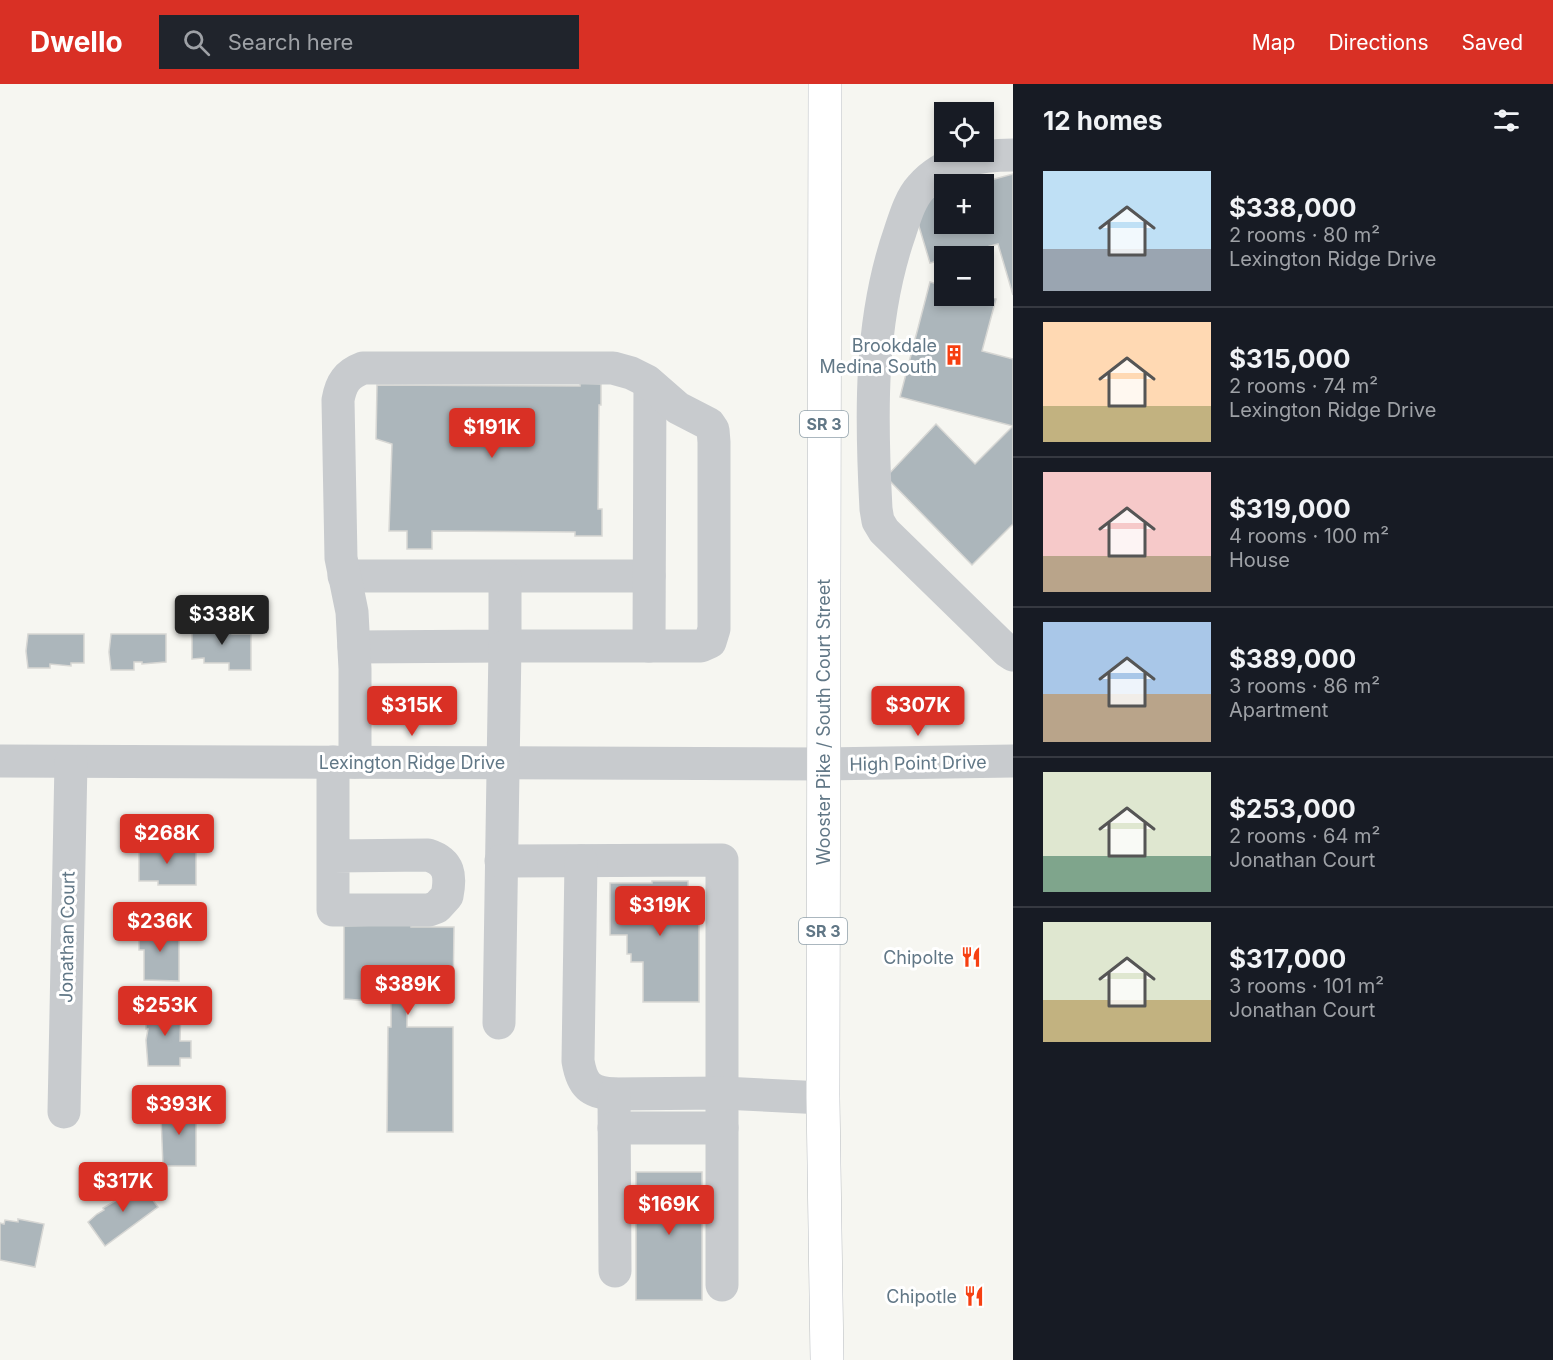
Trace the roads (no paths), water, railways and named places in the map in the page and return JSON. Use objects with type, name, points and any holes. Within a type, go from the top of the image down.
[{"type":"main road","name":"Wooster Pike / South Court Street","points":[[825,84],[823,1098],[827,1360]]},
{"type":"street","points":[[1013,154],[981,156],[955,164],[922,185],[912,201],[897,241],[881,303],[874,419],[878,521],[884,531],[1013,655]]},
{"type":"street","points":[[333,856],[354,647],[352,612],[341,558],[338,400],[342,384],[353,372],[363,368],[613,368],[631,373],[650,384],[678,408],[709,423],[713,430],[714,442],[713,636],[710,642],[701,646],[354,647]]},
{"type":"street","points":[[649,646],[650,384]]},
{"type":"street","points":[[344,576],[650,576]]},
{"type":"street","points":[[500,1023],[505,577]]},
{"type":"street","name":"Lexington Ridge Drive","points":[[0,761],[823,764]]},
{"type":"street","name":"High Point Drive","points":[[823,764],[1013,761]]},
{"type":"street","name":"Jonathan Court","points":[[64,1112],[71,762]]},
{"type":"street","points":[[501,861],[722,860],[722,1285]]},
{"type":"street","points":[[581,861],[578,1061],[585,1082],[591,1089],[598,1093],[614,1094],[722,1093],[823,1098]]},
{"type":"street","points":[[614,1094],[615,1271]]},
{"type":"street","points":[[614,1128],[722,1128]]},
{"type":"place","name":"Brookdale Medina South","points":[[954,355]]},
{"type":"place","name":"Chipolte","points":[[971,957]]},
{"type":"place","name":"Chipotle","points":[[974,1296]]}]
